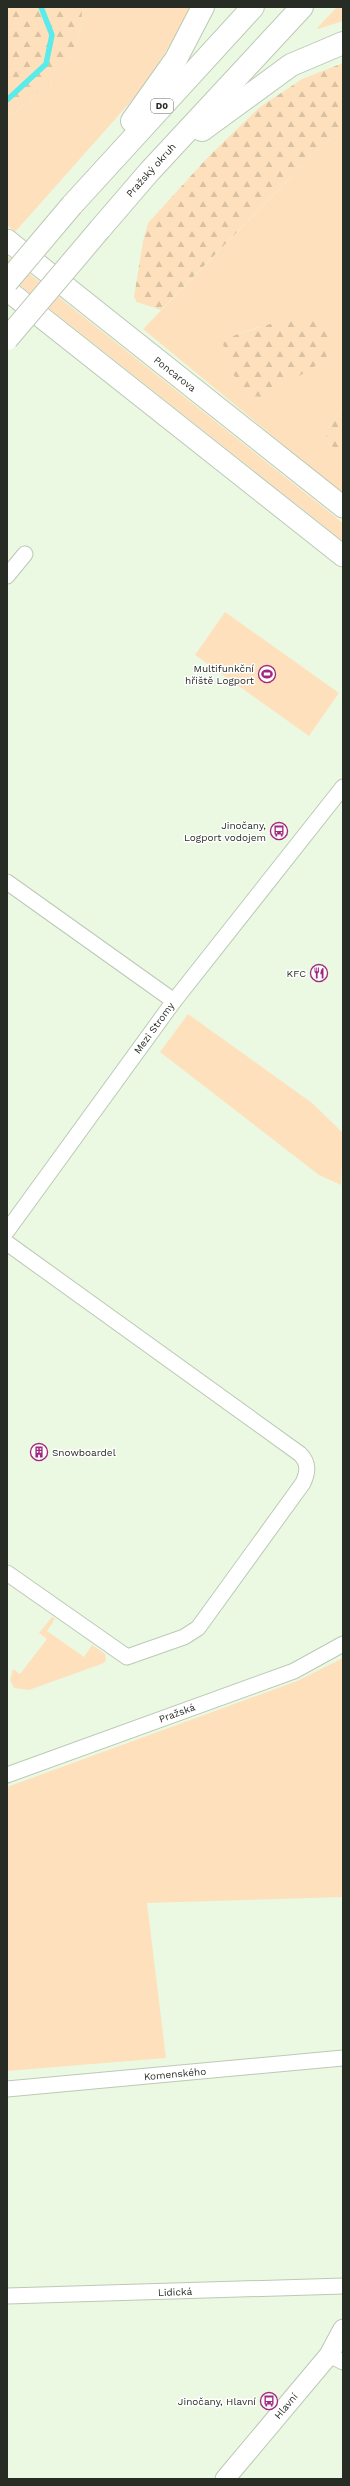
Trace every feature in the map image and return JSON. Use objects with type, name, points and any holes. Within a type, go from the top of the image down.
[{"type":"highway","points":[[72,205],[176,59],[202,7]]},
{"type":"highway","name":"D0","points":[[7,282],[72,205],[253,7]]},
{"type":"highway","name":"Pražský okruh","points":[[7,339],[149,172],[302,7]]},
{"type":"highway","points":[[149,172],[279,72],[304,58],[343,43]]},
{"type":"main road","name":"Poncarova","points":[[7,240],[343,507]]},
{"type":"main road","points":[[7,290],[343,556]]},
{"type":"street","points":[[7,576],[25,554]]},
{"type":"street","name":"Mezi Stromy","points":[[7,1231],[174,1001],[343,787]]},
{"type":"street","points":[[7,882],[174,1001]]},
{"type":"street","points":[[7,1243],[300,1454],[306,1463],[307,1474],[303,1483],[198,1628],[184,1637],[127,1657],[7,1573]]},
{"type":"street","name":"Pražská","points":[[7,1775],[294,1671],[343,1644]]},
{"type":"street","name":"Komenského","points":[[7,2088],[343,2058]]},
{"type":"street","name":"Lidická","points":[[7,2296],[343,2286]]},
{"type":"street","name":"Hlavní","points":[[224,2479],[336,2358],[343,2329]]},
{"type":"green space","points":[[7,7],[82,7],[81,26],[77,42],[70,56],[51,80],[13,114],[7,115]]},
{"type":"green space","points":[[82,7],[190,7],[174,39],[141,90],[15,232],[7,225],[7,115],[13,114],[51,80],[70,56],[77,42],[81,26]]},
{"type":"green space","points":[[337,7],[343,7],[343,21],[318,29],[317,28]]},
{"type":"green space","points":[[343,63],[343,130],[315,152],[161,310],[137,302],[134,297],[143,241],[148,223],[209,156],[260,107],[302,79]]},
{"type":"green space","points":[[343,130],[343,407],[326,431],[327,442],[343,455],[343,494],[143,329],[315,152]],"holes":[[[259,327],[325,360],[291,380],[235,335]]]},
{"type":"green space","points":[[7,256],[343,523],[343,541],[7,275]]},
{"type":"green space","points":[[289,318],[316,318],[329,327],[331,344],[325,360],[265,397],[248,396],[232,371],[226,357],[223,343],[235,335]]},
{"type":"green space","points":[[343,407],[343,455],[327,442],[326,431]]},
{"type":"green space","name":"Multifunkční hřiště Logport","points":[[225,612],[339,693],[309,736],[195,655]]},
{"type":"green space","points":[[188,1014],[312,1103],[343,1133],[341,1185],[319,1175],[160,1052]]},
{"type":"green space","points":[[52,1617],[55,1619],[47,1631],[84,1657],[92,1645],[105,1654],[106,1660],[104,1663],[29,1690],[14,1688],[10,1680],[13,1669],[20,1674],[47,1639],[39,1633]]},
{"type":"green space","points":[[343,1658],[343,1897],[147,1903],[166,2058],[7,2071],[7,1787],[297,1681]]},
{"type":"waterway","points":[[7,100],[46,64],[52,35],[41,7]]},
{"type":"place","name":"Multifunkční hřiště Logport","points":[[267,674]]},
{"type":"place","name":"Jinočany, Logport vodojem","points":[[279,831]]},
{"type":"place","name":"KFC","points":[[319,973]]},
{"type":"place","name":"Snowboardel","points":[[39,1452]]},
{"type":"place","name":"Jinočany, Hlavní","points":[[269,2401]]}]
